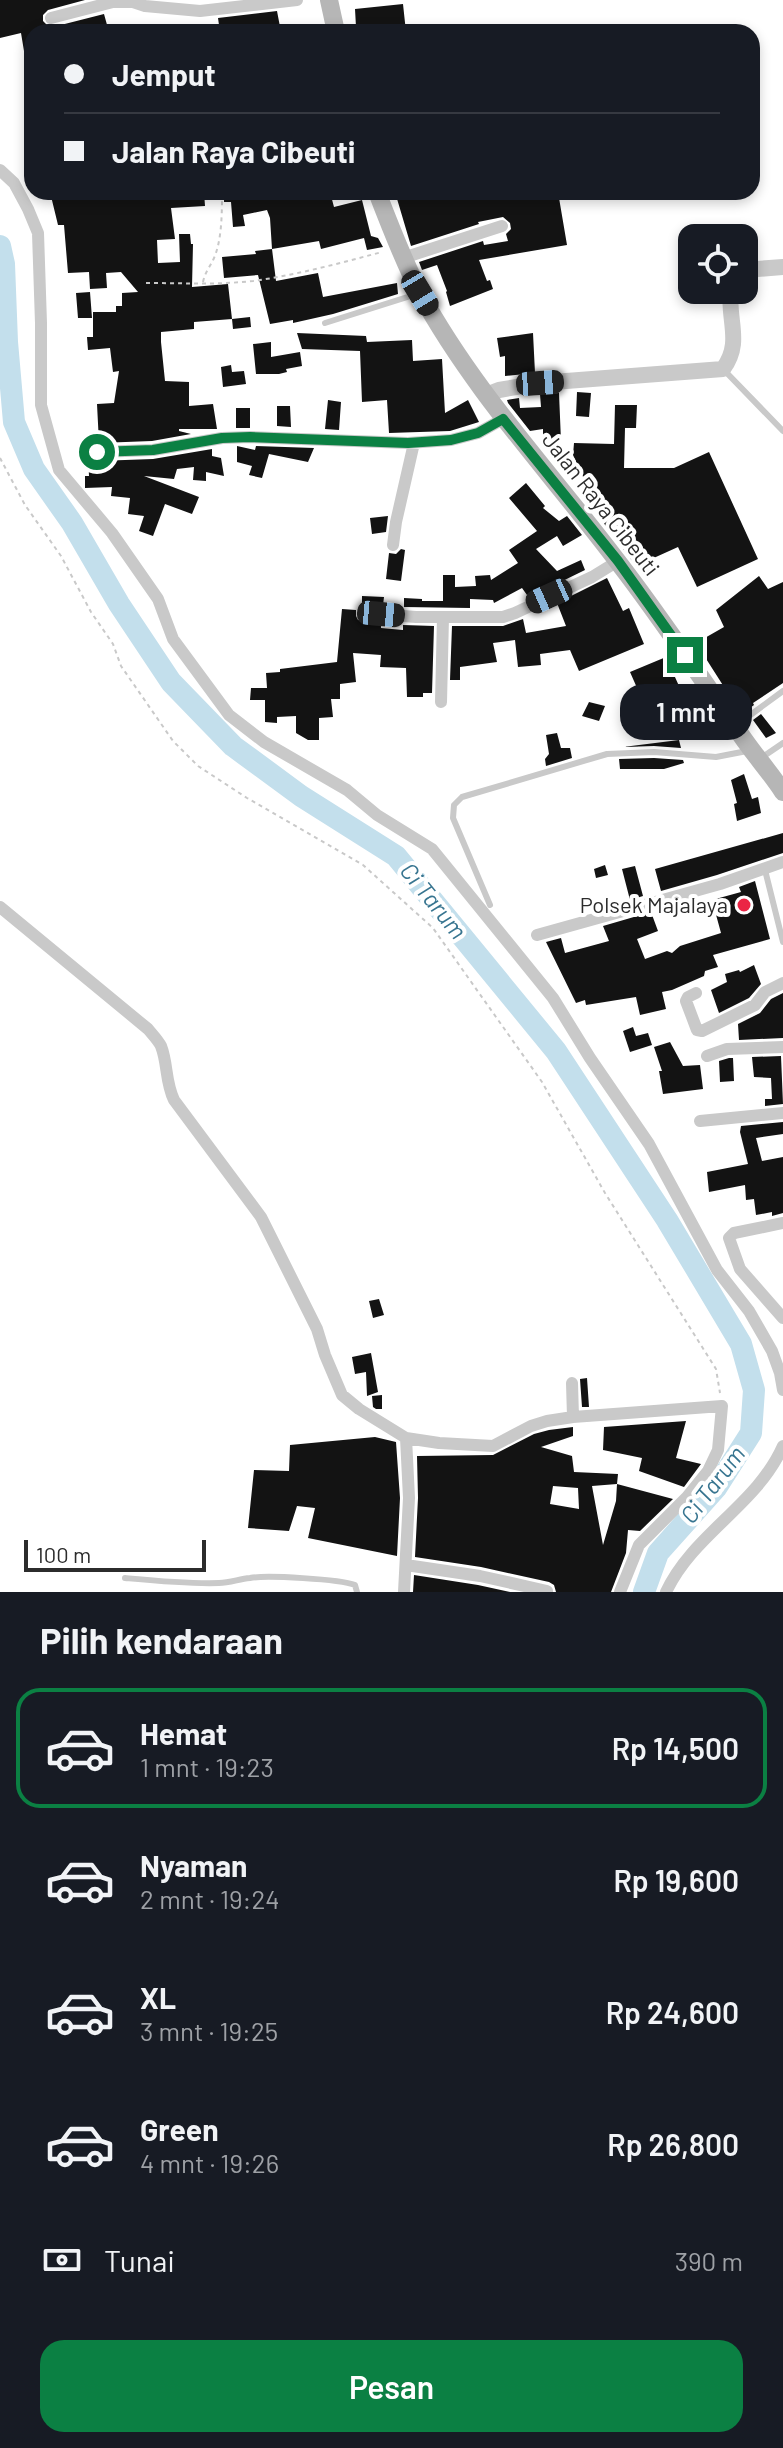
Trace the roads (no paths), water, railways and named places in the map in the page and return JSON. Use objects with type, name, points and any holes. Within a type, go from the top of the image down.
[{"type":"main road","points":[[329,0],[334,24]]},
{"type":"main road","name":"Jalan Raya Cibeuti","points":[[380,200],[420,293],[486,395],[618,561],[783,792]]},
{"type":"street","points":[[51,18],[113,2],[200,11],[297,0]]},
{"type":"street","points":[[0,170],[14,183],[38,233],[41,405],[59,470],[112,533],[158,599],[173,639],[229,715],[264,742],[347,790],[377,815],[432,849],[553,998],[649,1144],[717,1270],[749,1311],[772,1351],[783,1390]]},
{"type":"street","points":[[401,253],[502,226]]},
{"type":"street","points":[[758,269],[783,267]]},
{"type":"street","points":[[486,395],[540,383],[723,369],[732,358],[734,347],[732,304]]},
{"type":"street","points":[[97,452],[153,450],[222,438],[250,437],[414,443],[451,440],[478,433],[503,419]]},
{"type":"street","points":[[393,545],[414,443]]},
{"type":"street","points":[[364,613],[503,617],[592,577],[618,561]]},
{"type":"street","points":[[441,702],[443,617]]},
{"type":"street","points":[[537,935],[765,870],[783,862]]},
{"type":"street","points":[[0,907],[148,1029],[156,1039],[174,1100],[261,1217],[317,1329],[342,1395],[359,1409],[406,1438],[493,1446],[531,1426],[573,1417],[722,1406],[718,1450],[708,1471],[639,1545],[620,1592]]},
{"type":"street","points":[[696,993],[686,1001],[697,1030],[702,1031],[755,1005],[762,994],[783,983]]},
{"type":"street","points":[[707,1056],[727,1049],[783,1047]]},
{"type":"street","points":[[700,1121],[783,1113]]},
{"type":"street","points":[[783,1223],[734,1233],[729,1238],[740,1269],[783,1318]]},
{"type":"street","points":[[572,1383],[573,1417]]},
{"type":"street","points":[[404,1592],[409,1498],[406,1438]]},
{"type":"street","points":[[666,1592],[698,1544],[739,1507],[776,1462],[783,1446]]},
{"type":"street","points":[[406,1565],[480,1576],[547,1591]]},
{"type":"lane","points":[[325,323],[420,293]]},
{"type":"lane","points":[[723,369],[783,431]]},
{"type":"lane","points":[[735,726],[783,691]]},
{"type":"lane","points":[[490,905],[453,818],[457,799],[607,754],[654,752],[765,764],[783,743]]},
{"type":"lane","points":[[765,870],[783,942]]},
{"type":"lane","points":[[125,1578],[188,1584],[224,1583],[252,1577],[299,1579],[347,1582],[355,1585],[357,1592]]},
{"type":"waterway","name":"Ci Tarum","points":[[0,246],[4,264],[14,422],[34,469],[72,523],[119,604],[171,682],[233,746],[301,796],[396,856],[556,1051],[667,1220],[741,1344],[754,1390],[751,1433],[716,1488],[658,1553],[644,1592]]},
{"type":"place","name":"Polsek Majalaya","points":[[744,905]]}]
